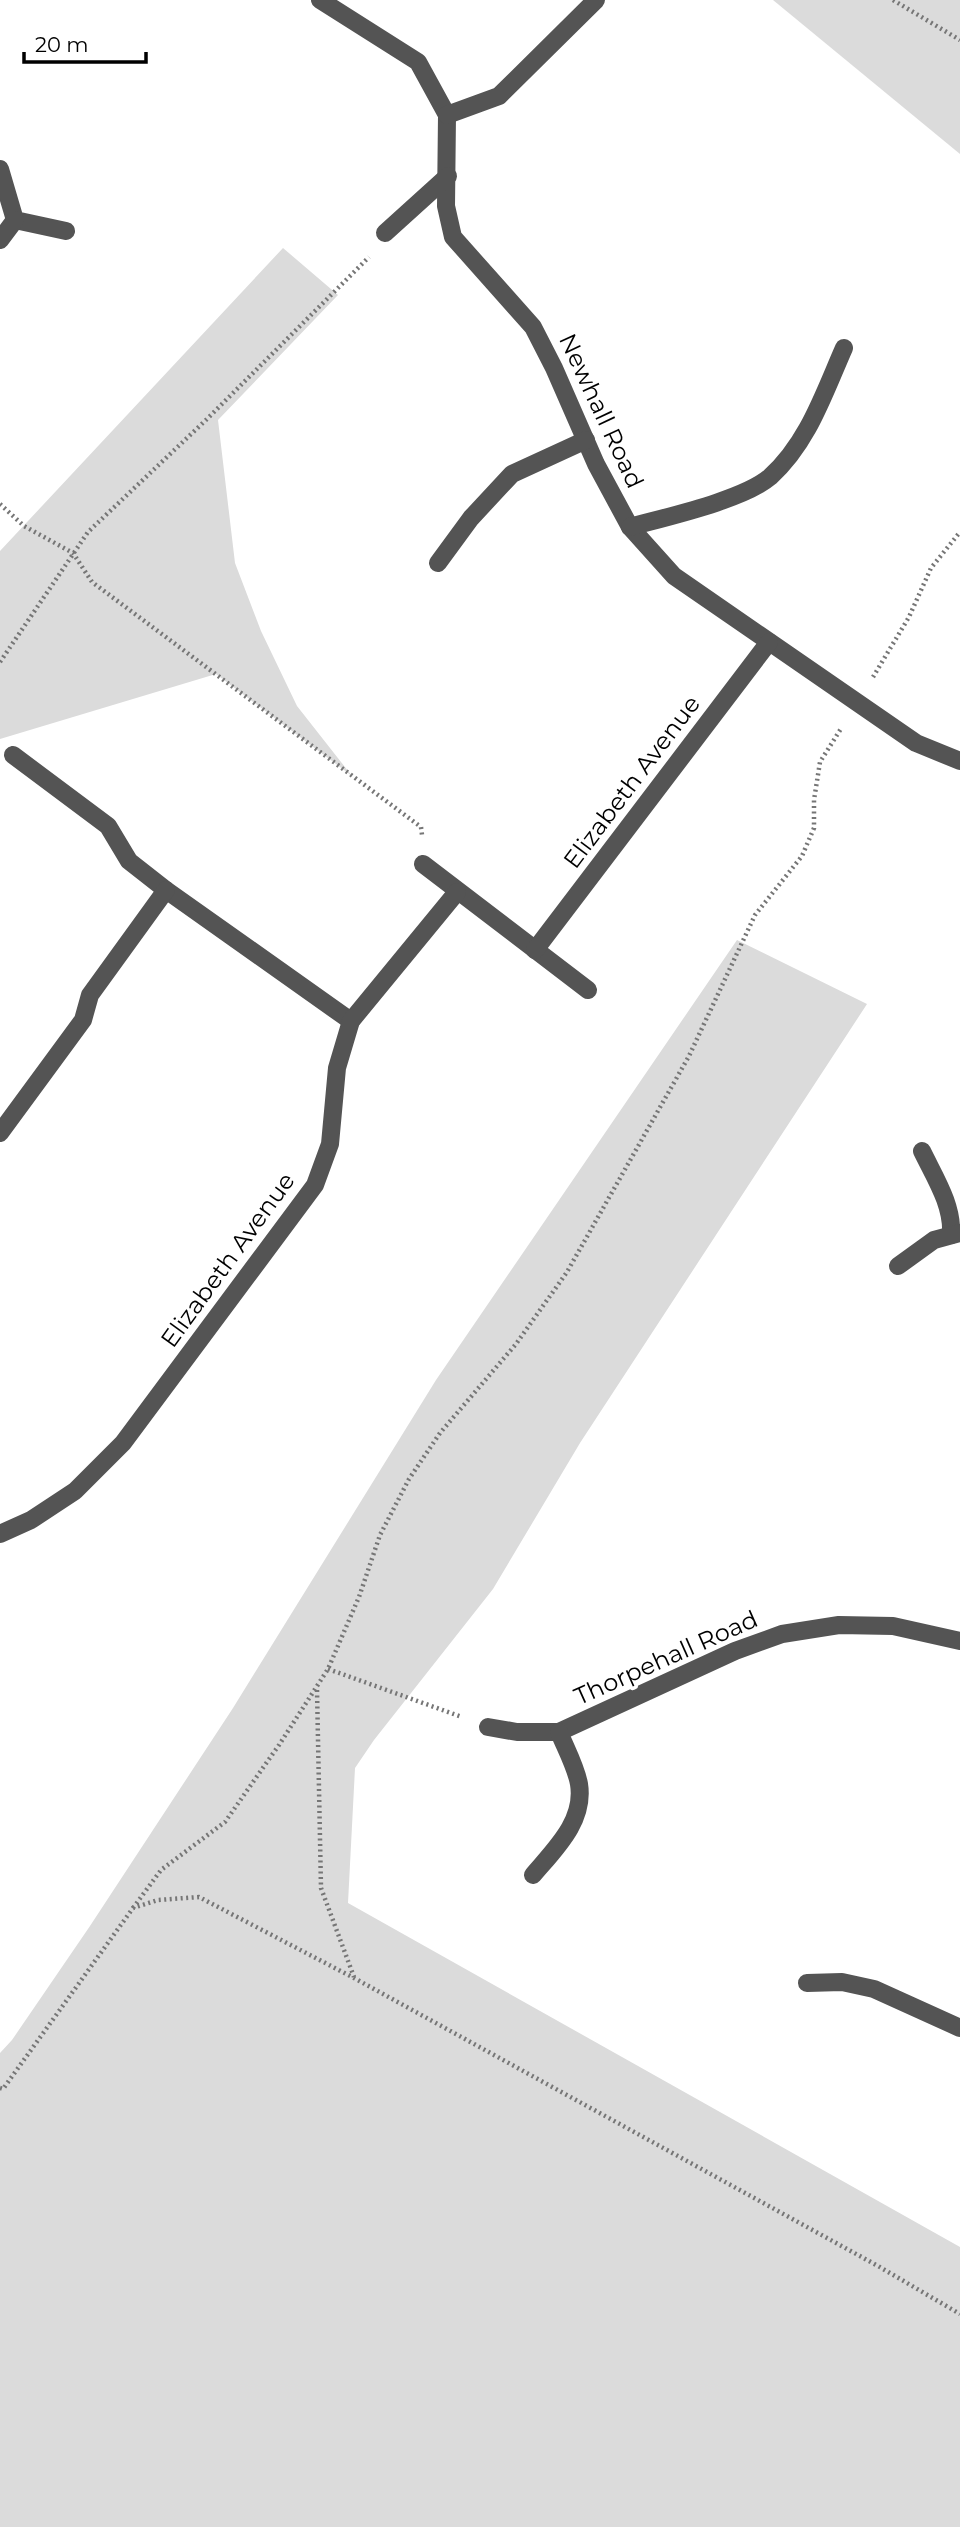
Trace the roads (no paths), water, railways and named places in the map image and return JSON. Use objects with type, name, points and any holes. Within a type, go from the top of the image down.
[{"type":"street","name":"Newhall Road","points":[[320,0],[418,62],[447,115],[446,206],[453,237],[533,327],[630,527],[674,576],[916,743],[960,761]]},
{"type":"street","points":[[447,115],[499,96],[596,0]]},
{"type":"street","points":[[0,169],[15,220]]},
{"type":"street","points":[[385,233],[448,176]]},
{"type":"street","points":[[15,220],[66,231]]},
{"type":"street","points":[[0,240],[15,220]]},
{"type":"street","points":[[630,527],[739,494],[769,478],[792,453],[809,428],[844,348]]},
{"type":"street","points":[[438,563],[471,518],[512,474],[586,440]]},
{"type":"street","name":"Elizabeth Avenue","points":[[535,950],[769,642]]},
{"type":"street","points":[[13,755],[108,826],[129,861],[352,1021]]},
{"type":"street","points":[[423,864],[588,990]]},
{"type":"street","points":[[0,1133],[83,1020],[90,995],[166,890]]},
{"type":"street","name":"Elizabeth Avenue","points":[[0,1534],[31,1520],[75,1491],[123,1444],[315,1185],[330,1144],[337,1068],[352,1021],[457,892]]},
{"type":"street","points":[[898,1266],[934,1240],[956,1234],[943,1193],[922,1151]]},
{"type":"street","name":"Thorpehall Road","points":[[488,1727],[559,1732],[736,1651],[782,1634],[839,1625],[893,1626],[960,1641]]},
{"type":"street","name":"Thorpehall Road","points":[[533,1875],[576,1817],[580,1801],[578,1782],[559,1732]]},
{"type":"street","points":[[807,1983],[842,1982],[874,1989],[960,2028]]}]
